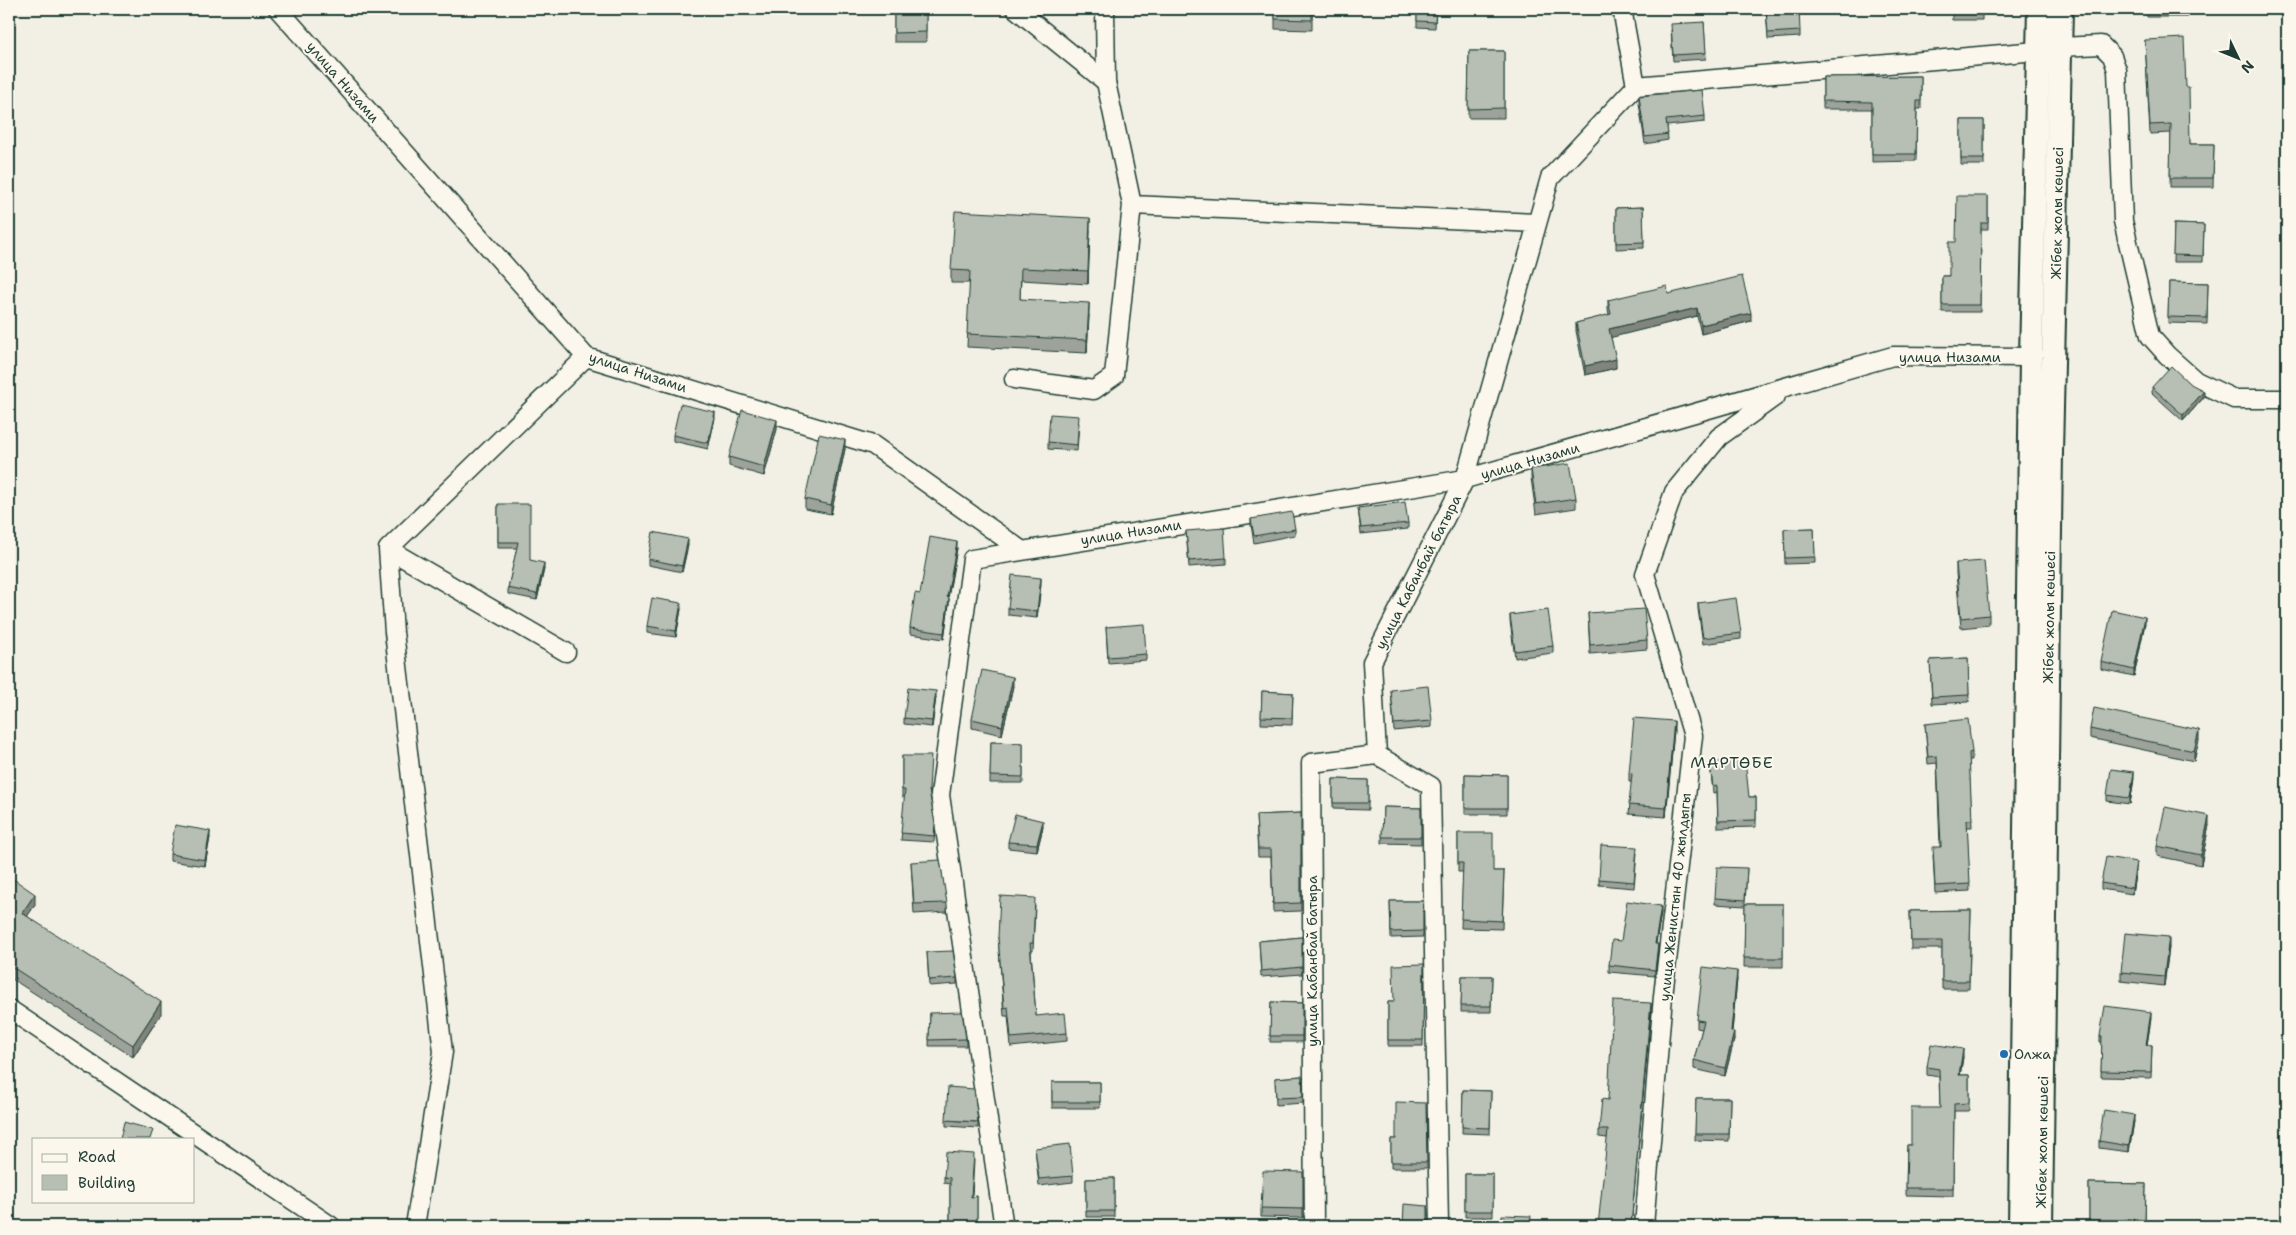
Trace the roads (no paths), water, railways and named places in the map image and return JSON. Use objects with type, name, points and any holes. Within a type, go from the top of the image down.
[{"type":"main road","name":"Жібек жолы көшесі","points":[[2020,1226],[2031,357],[2039,9]]},
{"type":"main road","name":"Жібек жолы көшесі","points":[[2041,1226],[2051,452],[2061,9]]},
{"type":"street","name":"улица Низами","points":[[278,9],[586,357],[873,445],[1021,550]]},
{"type":"street","points":[[1016,9],[1106,82]]},
{"type":"street","points":[[1014,379],[1094,390],[1114,376],[1132,205],[1106,82],[1104,9]]},
{"type":"street","points":[[1622,9],[1636,86],[2038,51],[2061,47],[2101,45],[2112,56],[2117,70],[2124,222],[2150,336],[2167,355],[2196,381],[2234,399],[2287,399]]},
{"type":"street","name":"улица Кабанбай батыра","points":[[1314,1226],[1311,763],[1377,755],[1372,662],[1465,479],[1550,178],[1636,86]]},
{"type":"street","points":[[1132,205],[1536,223]]},
{"type":"street","name":"улица Низами","points":[[1003,1221],[940,795],[972,559],[1465,479],[1786,389],[1892,356],[2031,357]]},
{"type":"street","points":[[388,549],[586,357]]},
{"type":"street","name":"улица Женистын 40 жылдыгы","points":[[1644,1226],[1663,996],[1693,736],[1645,574],[1674,492],[1719,438],[1786,389]]},
{"type":"street","points":[[388,549],[566,652]]},
{"type":"street","points":[[388,549],[394,632],[443,1052],[415,1226]]},
{"type":"street","points":[[1377,755],[1431,786],[1439,1226]]},
{"type":"street","points":[[9,1008],[331,1226]]},
{"type":"place","name":"Олжа","points":[[2004,1054]]},
{"type":"district","name":"МАРТӨБЕ","points":[[1732,762]]}]
